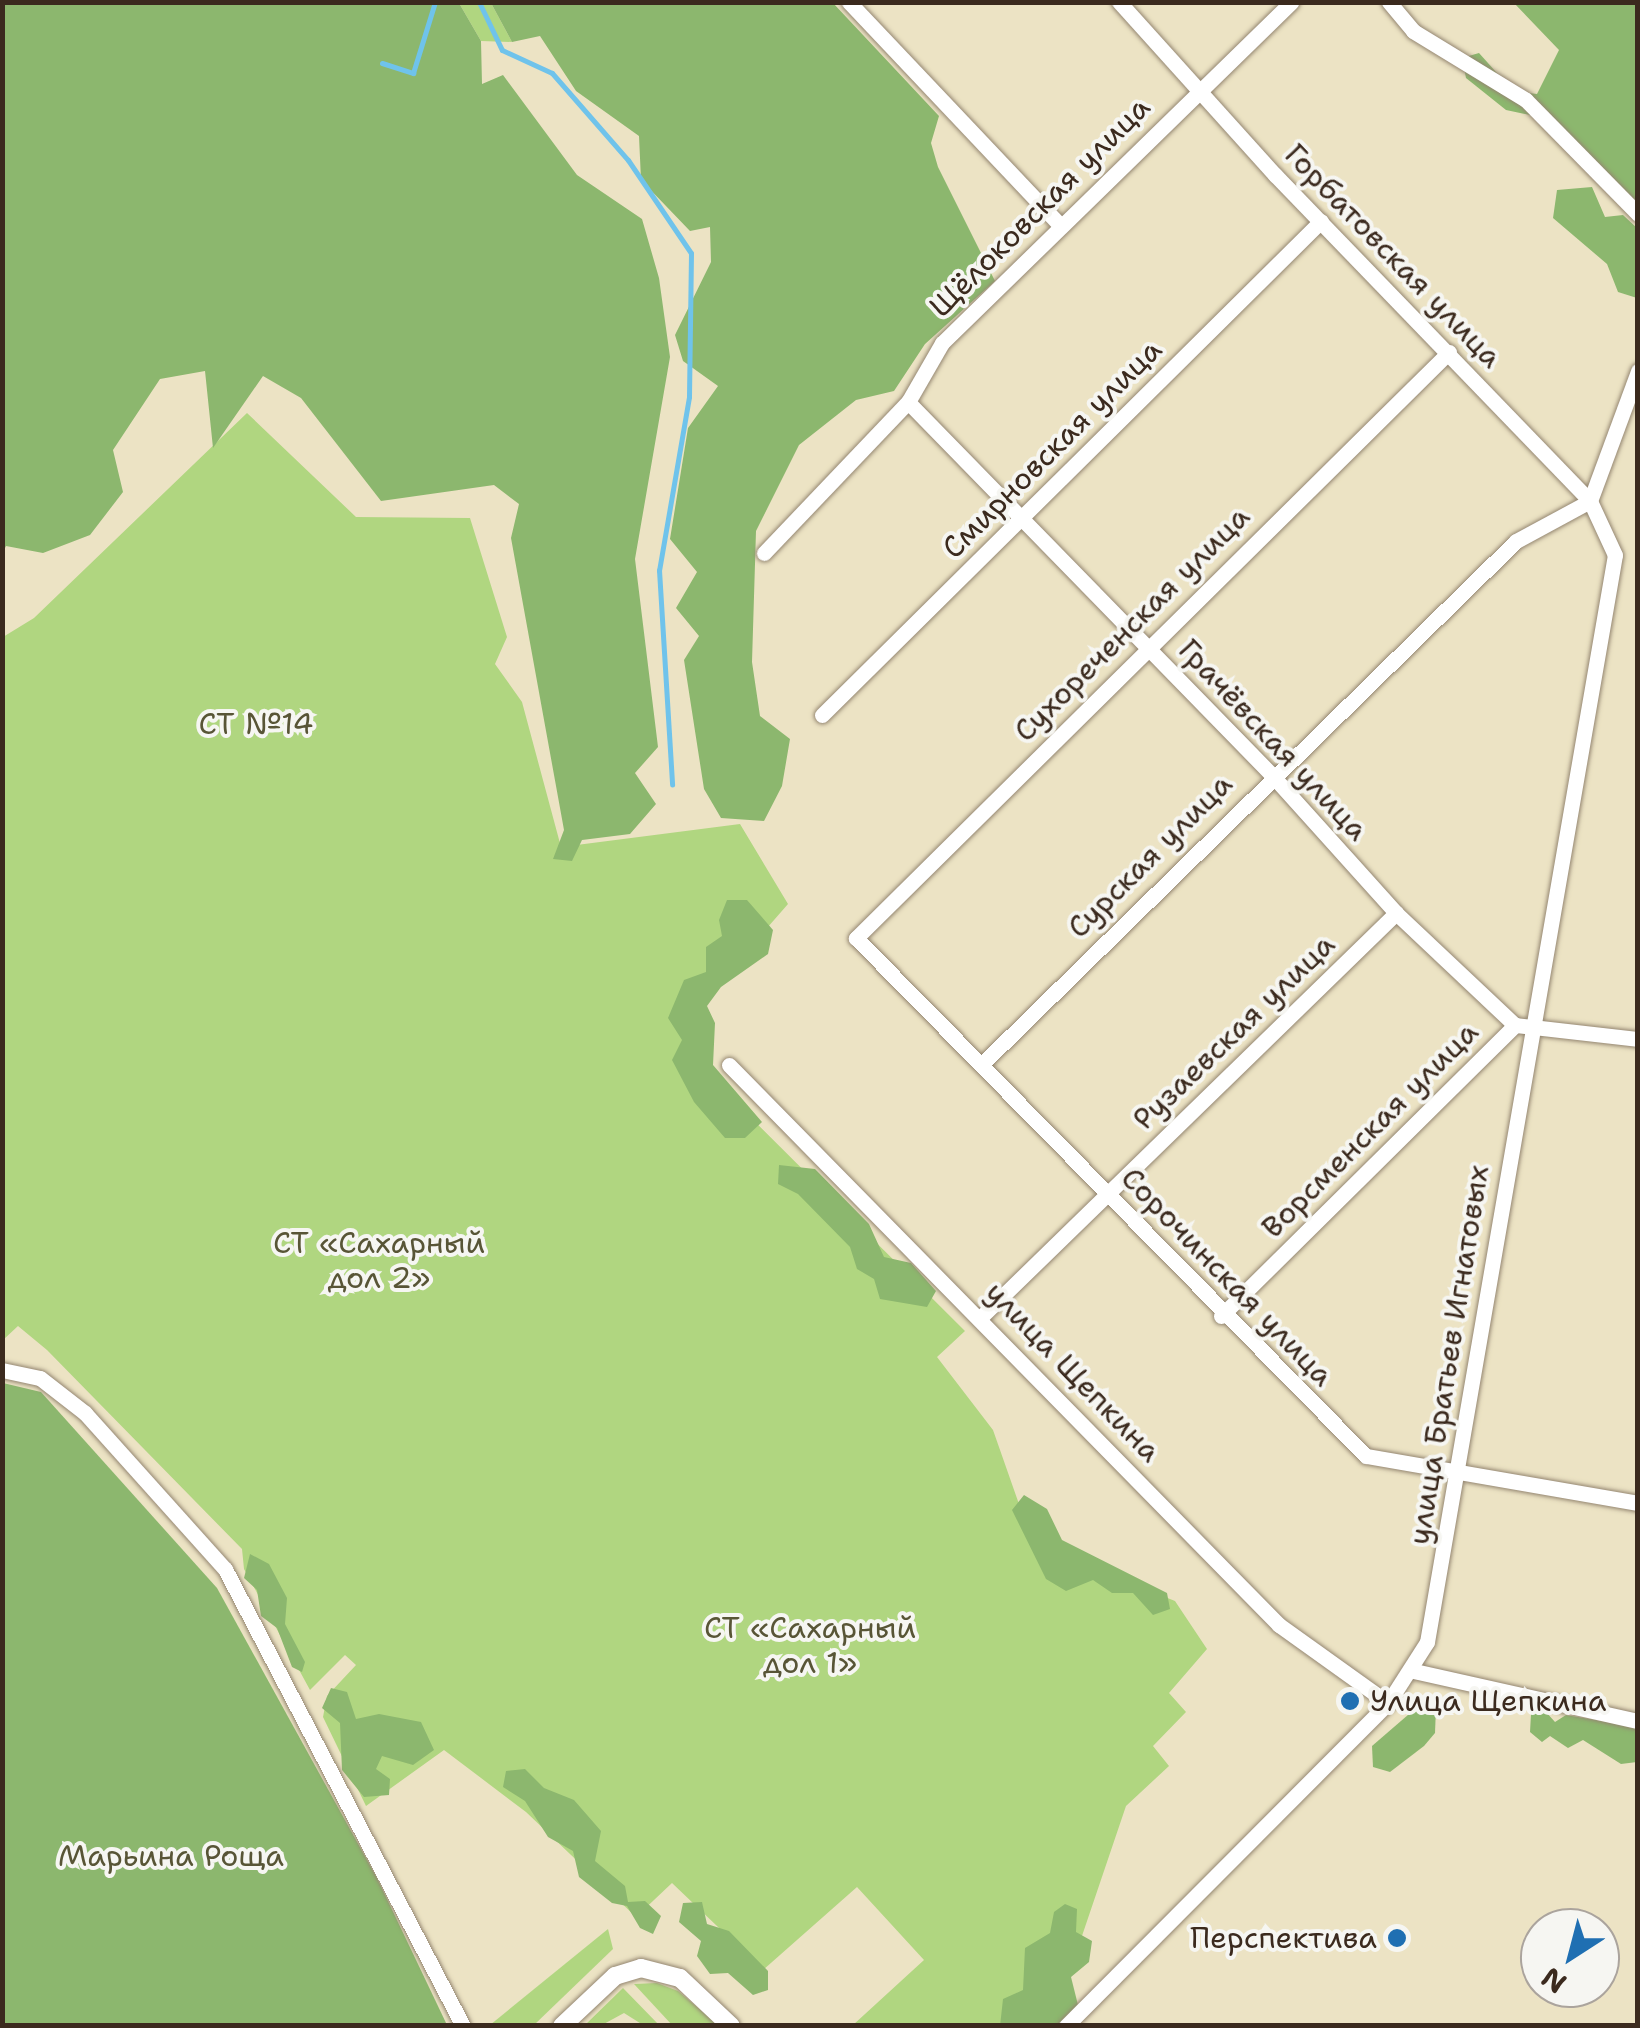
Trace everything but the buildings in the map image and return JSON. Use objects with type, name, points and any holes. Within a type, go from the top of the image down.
[{"type":"street","points":[[849,2],[1060,226]]},
{"type":"street","name":"Горбатовская улица","points":[[1119,2],[1590,501],[1615,555]]},
{"type":"street","name":"Щёлоковская улица","points":[[764,553],[908,402],[942,344],[1200,87],[1292,2]]},
{"type":"street","points":[[1389,2],[1414,31],[1526,100],[1638,214]]},
{"type":"street","name":"Смирновская улица","points":[[822,716],[1322,221]]},
{"type":"street","name":"Сухореченская улица","points":[[856,938],[1146,646],[1449,352]]},
{"type":"street","points":[[1590,501],[1638,371]]},
{"type":"street","name":"Грачёвская улица","points":[[908,402],[1024,516],[1272,774],[1396,913],[1523,1026]]},
{"type":"street","name":"Сурская улица","points":[[982,1064],[1272,774],[1516,541],[1590,501]]},
{"type":"street","name":"улица Братьев Игнатовых","points":[[1066,2026],[1388,1703],[1414,1671],[1435,1610],[1523,1026],[1615,555]]},
{"type":"street","name":"Рузаевская улица","points":[[982,1316],[1396,913]]},
{"type":"street","name":"Сорочинская улица","points":[[856,938],[1108,1193],[1221,1316],[1366,1456],[1457,1476],[1638,1503]]},
{"type":"street","points":[[1523,1026],[1638,1038]]},
{"type":"street","name":"Ворсменская улица","points":[[1221,1316],[1523,1026]]},
{"type":"street","name":"улица Щепкина","points":[[729,1065],[982,1316],[1280,1625],[1388,1703]]},
{"type":"street","points":[[2,1370],[40,1378],[85,1414],[225,1569],[463,2026]]},
{"type":"street","points":[[1414,1671],[1638,1720]]},
{"type":"street","points":[[562,2026],[615,1976],[641,1968],[680,1978],[731,2026]]},
{"type":"green space","points":[[3,2],[459,3],[481,41],[482,84],[503,75],[577,175],[642,219],[659,278],[670,357],[635,559],[658,747],[635,773],[656,804],[630,834],[582,840],[572,861],[553,859],[564,830],[511,538],[519,504],[494,485],[381,501],[301,398],[263,376],[213,448],[205,371],[160,379],[113,450],[123,492],[90,535],[43,553],[6,546],[3,552]]},
{"type":"green space","points":[[459,3],[491,3],[512,42],[481,41]]},
{"type":"green space","points":[[491,3],[833,3],[939,116],[931,143],[938,167],[995,281],[925,344],[894,391],[856,400],[799,445],[756,531],[752,662],[760,716],[790,739],[782,786],[764,821],[721,818],[704,789],[684,660],[699,636],[676,608],[697,572],[670,539],[688,428],[718,386],[683,361],[675,335],[711,262],[710,227],[690,231],[641,180],[639,136],[576,91],[540,36],[512,42]]},
{"type":"green space","points":[[1514,3],[1637,3],[1637,202],[1554,120],[1506,110],[1466,78],[1462,58],[1479,53],[1513,91],[1537,94],[1559,50]]},
{"type":"green space","points":[[1592,187],[1605,217],[1623,215],[1637,228],[1637,298],[1618,292],[1607,264],[1553,218],[1557,190]]},
{"type":"green space","points":[[247,413],[356,517],[470,518],[507,637],[495,664],[522,702],[561,847],[740,824],[788,904],[693,1013],[703,1070],[965,1331],[937,1357],[993,1430],[1033,1544],[1175,1601],[1207,1649],[1169,1693],[1186,1712],[1153,1746],[1169,1766],[1126,1806],[1064,1989],[1026,2025],[853,2025],[924,1960],[857,1887],[763,1970],[672,1883],[636,1917],[526,1812],[444,1750],[366,1806],[323,1717],[327,1696],[356,1665],[345,1655],[310,1690],[244,1569],[242,1549],[47,1350],[18,1326],[3,1340],[3,637],[34,618]]},
{"type":"green space","points":[[727,900],[747,900],[773,930],[768,954],[721,987],[707,1006],[715,1023],[713,1065],[762,1122],[745,1138],[725,1138],[694,1102],[672,1060],[682,1040],[668,1018],[684,980],[706,972],[706,947],[722,936],[719,920]]},
{"type":"green space","points":[[779,1165],[815,1169],[869,1224],[884,1257],[911,1263],[936,1291],[927,1307],[880,1299],[874,1279],[857,1269],[850,1247],[798,1194],[778,1184]]},
{"type":"green space","name":"Марьина Роща","points":[[3,1383],[41,1392],[217,1588],[377,1878],[447,2025],[3,2025]]},
{"type":"green space","points":[[1024,1495],[1047,1509],[1062,1540],[1167,1593],[1170,1609],[1153,1615],[1133,1593],[1112,1593],[1093,1580],[1066,1591],[1046,1579],[1012,1510]]},
{"type":"green space","points":[[250,1554],[269,1564],[287,1598],[285,1624],[305,1662],[302,1672],[292,1667],[277,1628],[261,1616],[257,1590],[244,1578]]},
{"type":"green space","points":[[331,1688],[347,1692],[356,1719],[379,1714],[421,1722],[434,1750],[413,1765],[382,1756],[376,1769],[390,1779],[389,1795],[364,1797],[342,1770],[340,1723],[322,1708]]},
{"type":"green space","points":[[1436,1707],[1435,1733],[1424,1746],[1390,1772],[1373,1767],[1372,1746],[1416,1708]]},
{"type":"green space","points":[[1546,1712],[1555,1722],[1566,1715],[1637,1727],[1637,1762],[1621,1764],[1583,1740],[1568,1748],[1550,1736],[1542,1742],[1530,1732],[1531,1714]]},
{"type":"green space","points":[[525,1769],[544,1788],[574,1800],[601,1831],[595,1861],[625,1886],[628,1902],[645,1901],[661,1916],[653,1934],[640,1928],[627,1906],[612,1903],[579,1877],[573,1851],[548,1837],[525,1801],[503,1787],[506,1771]]},
{"type":"green space","points":[[702,1902],[707,1924],[729,1931],[768,1971],[768,1990],[753,1995],[728,1973],[710,1974],[697,1956],[701,1941],[679,1922],[683,1903]]},
{"type":"green space","points":[[1065,1904],[1077,1909],[1076,1932],[1092,1941],[1089,1962],[1071,1977],[1078,2005],[1058,2025],[1000,2026],[1003,1999],[1023,1990],[1025,1948],[1050,1933],[1054,1912]]},
{"type":"green space","points":[[608,1929],[613,1949],[534,2025],[490,2025]]},
{"type":"green space","points":[[657,1983],[678,1991],[718,2025],[672,2025],[634,1984]]},
{"type":"green space","points":[[623,1988],[659,2025],[643,2025],[624,2013],[602,2025],[585,2025]]},
{"type":"waterway","points":[[382,63],[413,73],[435,2]]},
{"type":"waterway","points":[[479,2],[502,50],[552,73],[628,160],[691,253],[689,397],[659,570],[672,785]]},
{"type":"place","name":"Улица Щепкина","points":[[1350,1701]]},
{"type":"place","name":"Перспектива","points":[[1397,1938]]},
{"type":"park label","name":"СТ №14","points":[[256,724]]},
{"type":"park label","name":"СТ «Сахарный дол 2»","points":[[379,1260]]},
{"type":"park label","name":"СТ «Сахарный дол 1»","points":[[810,1645]]}]
